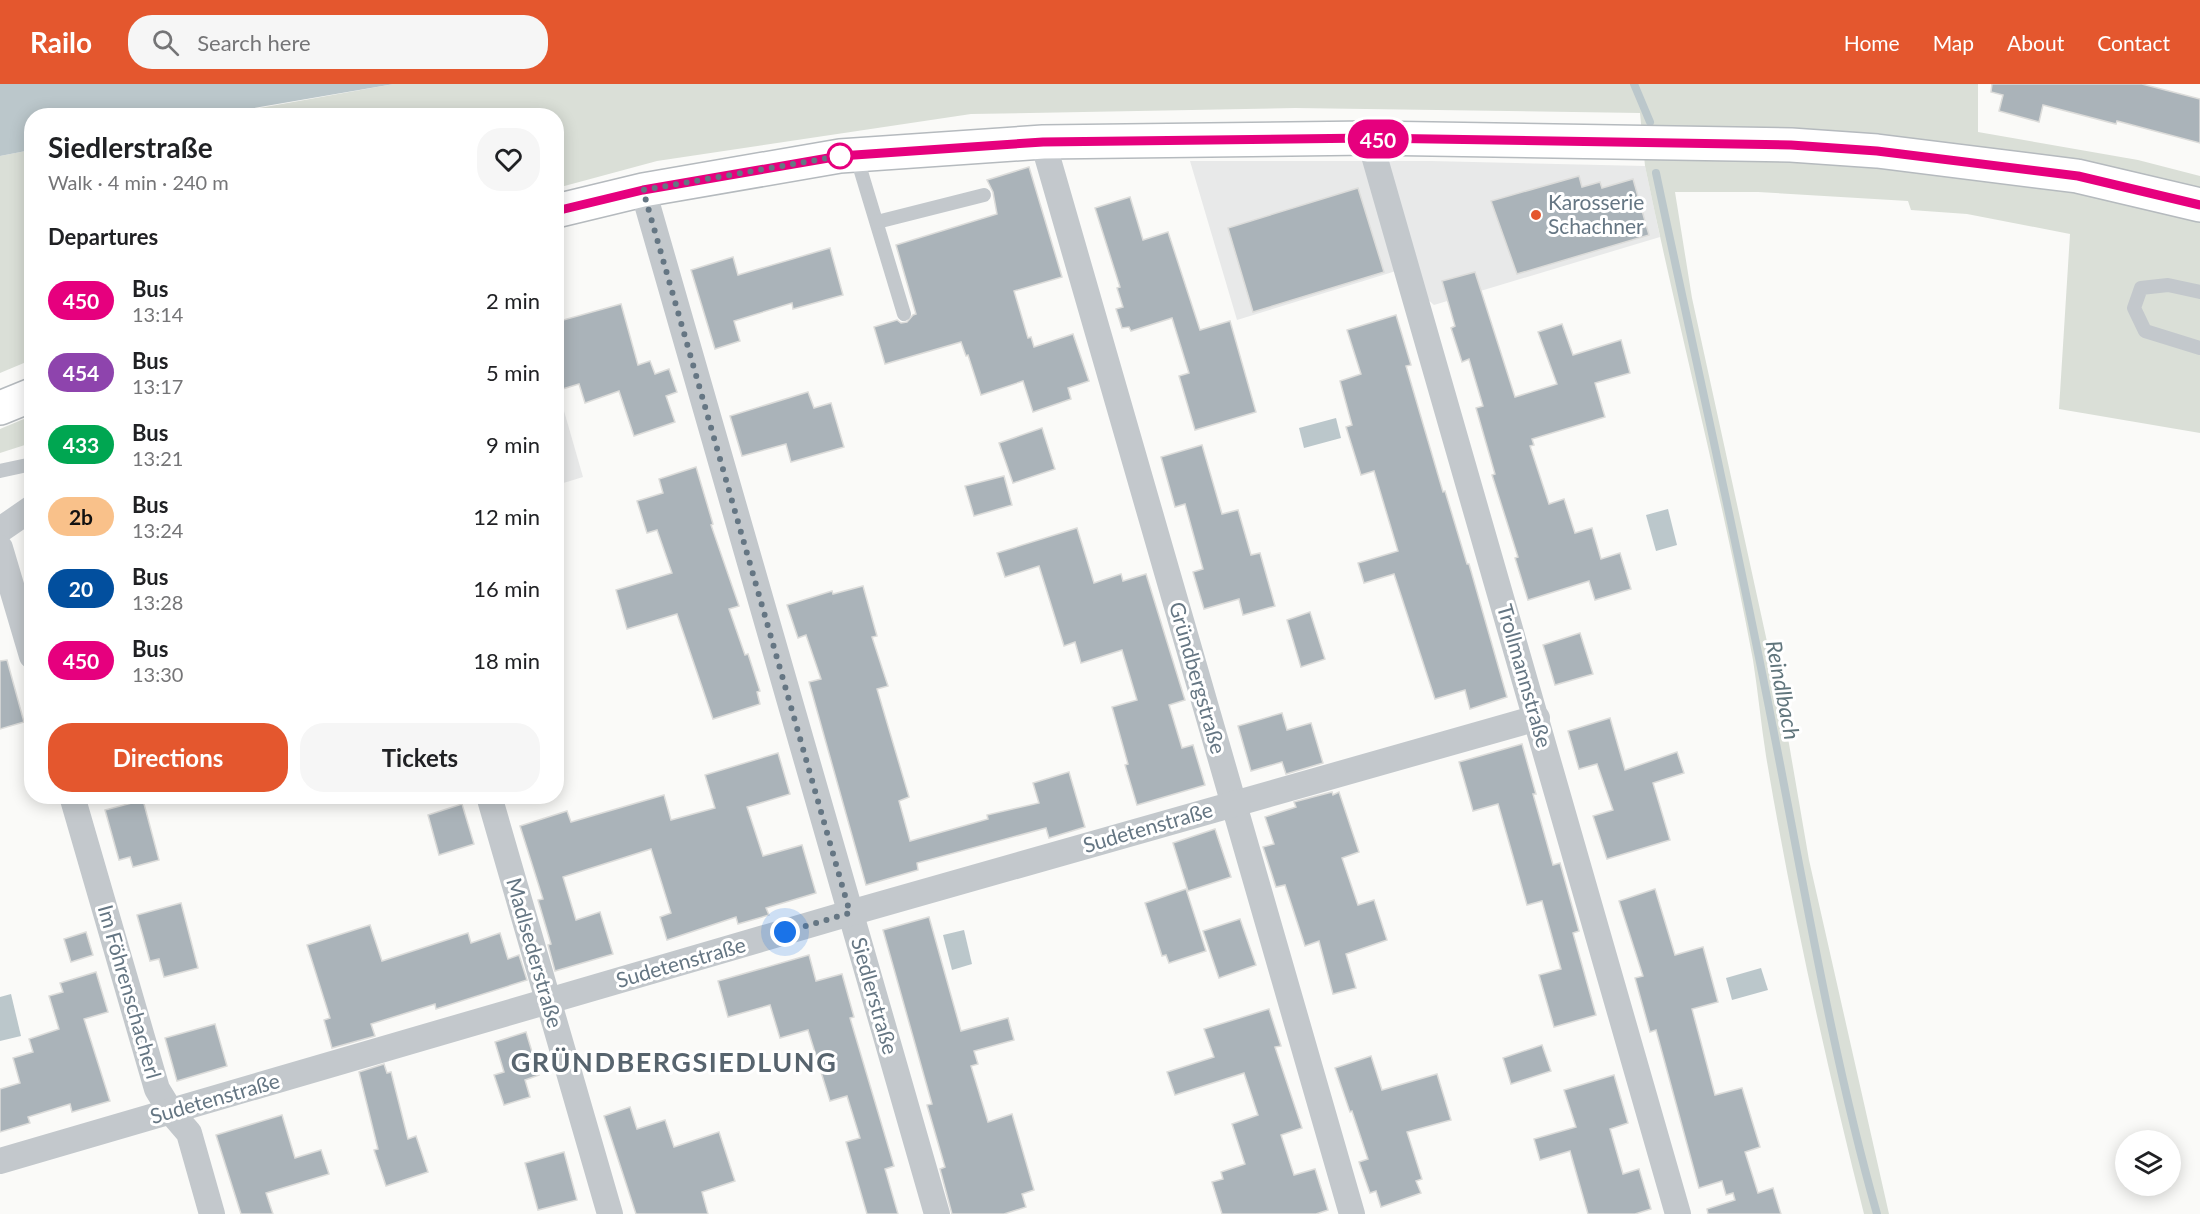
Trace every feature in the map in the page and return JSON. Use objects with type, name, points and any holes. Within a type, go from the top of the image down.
[{"type":"main road","points":[[564,209],[643,190],[856,155],[1043,142],[1370,138],[1791,145],[1866,150],[2078,176],[2200,205]]},
{"type":"main road","points":[[0,408],[24,398]]},
{"type":"street","name":"Trollmannstraße","points":[[1370,138],[1678,1214]]},
{"type":"street","name":"Gründbergstraße","points":[[1043,142],[1352,1214]]},
{"type":"street","name":"Siedlerstraße","points":[[643,190],[937,1214]]},
{"type":"street","points":[[0,530],[24,514]]},
{"type":"street","points":[[0,548],[24,629]]},
{"type":"street","name":"Sudetenstraße","points":[[0,1161],[850,913],[1537,718]]},
{"type":"street","name":"Im Föhrenschacherl","points":[[74,804],[157,1089],[171,1112],[189,1133],[212,1214]]},
{"type":"street","name":"Madlsederstraße","points":[[491,804],[610,1214]]},
{"type":"lane","points":[[856,155],[904,314]]},
{"type":"lane","points":[[877,222],[984,195]]},
{"type":"lane","points":[[2200,292],[2168,285],[2141,288],[2134,308],[2145,331],[2200,348]]},
{"type":"lane","points":[[0,471],[24,466]]},
{"type":"shaded area","points":[[0,84],[394,84],[255,108],[24,108],[24,151],[0,156]]},
{"type":"shaded area","points":[[394,84],[1978,84],[1978,132],[2138,160],[2200,176],[2200,433],[2059,409],[2070,234],[1967,214],[1911,210],[1908,201],[1758,192],[1675,192],[1692,298],[1788,738],[1809,860],[1889,1214],[1864,1214],[1823,1043],[1776,814],[1753,660],[1741,598],[1645,166],[1640,113],[1295,108],[971,114],[657,161],[564,186],[564,108],[259,108]]},
{"type":"shaded area","points":[[24,151],[24,363],[0,373],[0,156]]},
{"type":"shaded area","points":[[1190,161],[1431,161],[1645,166],[1660,237],[1434,305],[1396,271],[1237,320]]},
{"type":"shaded area","points":[[564,411],[583,477],[564,483]]},
{"type":"shaded area","points":[[1336,418],[1341,438],[1304,448],[1299,428]]},
{"type":"shaded area","points":[[24,419],[24,445],[0,453],[0,429]]},
{"type":"shaded area","points":[[1668,509],[1677,545],[1656,551],[1646,515]]},
{"type":"shaded area","points":[[964,930],[972,964],[952,970],[943,935]]},
{"type":"shaded area","points":[[1761,968],[1768,990],[1732,1000],[1726,978]]},
{"type":"shaded area","points":[[11,994],[21,1036],[0,1041],[0,997]]},
{"type":"building","points":[[1992,84],[2142,84],[2200,99],[2200,143],[2117,121],[2116,124],[2043,105],[2039,122],[1999,111],[2003,95],[1991,92]]},
{"type":"building","points":[[1029,167],[1062,277],[1014,291],[1028,338],[1031,337],[1034,347],[1073,334],[1089,381],[1068,388],[1071,399],[1033,412],[1023,381],[981,395],[968,355],[966,356],[961,342],[885,364],[874,327],[897,320],[901,323],[907,322],[916,314],[896,245],[997,214],[993,192],[987,180]]},
{"type":"building","points":[[1579,176],[1582,187],[1600,182],[1602,188],[1633,179],[1649,235],[1517,274],[1491,201]]},
{"type":"building","points":[[1358,188],[1384,272],[1253,312],[1228,228]]},
{"type":"building","points":[[1130,197],[1143,240],[1168,232],[1200,330],[1230,321],[1256,412],[1195,430],[1179,376],[1189,373],[1172,318],[1131,331],[1129,327],[1122,328],[1116,309],[1123,307],[1117,288],[1120,287],[1095,208]]},
{"type":"building","points":[[830,248],[843,295],[793,309],[792,303],[734,321],[740,341],[715,349],[691,270],[733,257],[738,275]]},
{"type":"building","points":[[1475,272],[1515,397],[1557,384],[1538,332],[1562,324],[1573,355],[1621,340],[1630,373],[1595,383],[1605,417],[1532,439],[1534,445],[1530,446],[1549,504],[1564,499],[1575,533],[1592,528],[1601,559],[1620,553],[1631,589],[1595,600],[1589,581],[1528,600],[1515,558],[1518,557],[1492,475],[1495,474],[1476,408],[1483,406],[1469,359],[1462,362],[1451,328],[1455,326],[1442,281]]},
{"type":"building","points":[[621,304],[638,365],[650,361],[655,374],[669,369],[677,392],[666,396],[675,422],[634,436],[619,391],[585,403],[579,384],[564,389],[564,320]]},
{"type":"building","points":[[1396,315],[1411,365],[1406,366],[1443,492],[1445,491],[1467,564],[1469,564],[1507,697],[1470,709],[1465,690],[1435,699],[1394,574],[1364,583],[1358,563],[1398,551],[1374,471],[1361,475],[1346,427],[1352,425],[1340,381],[1361,374],[1347,330]]},
{"type":"building","points":[[808,392],[814,408],[831,403],[844,447],[791,462],[786,444],[742,456],[730,416]]},
{"type":"building","points":[[1042,428],[1055,469],[1013,483],[999,443]]},
{"type":"building","points":[[1202,445],[1222,514],[1238,510],[1251,555],[1260,553],[1275,606],[1243,615],[1239,599],[1204,609],[1193,572],[1203,569],[1185,504],[1175,507],[1161,457]]},
{"type":"building","points":[[696,467],[713,524],[711,525],[739,606],[729,609],[745,655],[748,654],[760,691],[757,692],[760,704],[713,719],[677,614],[627,629],[616,590],[672,573],[657,530],[647,533],[637,501],[663,493],[659,479]]},
{"type":"building","points":[[1004,476],[1012,505],[974,516],[965,486]]},
{"type":"building","points":[[1077,528],[1094,583],[1121,574],[1123,581],[1146,574],[1185,700],[1169,705],[1182,748],[1193,745],[1205,785],[1137,805],[1112,707],[1137,700],[1122,650],[1081,663],[1075,642],[1064,646],[1039,566],[1005,577],[997,553]]},
{"type":"building","points":[[863,586],[877,636],[872,637],[888,686],[877,689],[909,797],[899,801],[910,841],[988,819],[987,815],[1039,803],[1033,783],[1069,772],[1085,827],[1049,838],[1046,828],[917,863],[918,870],[866,885],[809,682],[821,679],[806,635],[798,638],[787,605],[832,591],[833,594]]},
{"type":"building","points":[[1310,612],[1325,659],[1301,667],[1287,620]]},
{"type":"building","points":[[1580,633],[1593,674],[1555,685],[1543,645]]},
{"type":"building","points":[[7,660],[24,722],[0,729],[0,661]]},
{"type":"building","points":[[1282,713],[1287,730],[1311,723],[1323,763],[1286,774],[1282,762],[1251,771],[1238,726]]},
{"type":"building","points":[[1610,718],[1625,770],[1677,752],[1684,773],[1653,783],[1670,840],[1607,859],[1593,816],[1613,810],[1597,764],[1579,769],[1568,731]]},
{"type":"building","points":[[1522,744],[1553,865],[1560,863],[1579,931],[1573,933],[1596,1015],[1554,1027],[1539,975],[1561,969],[1542,901],[1527,905],[1498,804],[1473,811],[1459,762]]},
{"type":"building","points":[[778,753],[790,794],[747,807],[763,856],[802,845],[816,893],[766,908],[769,915],[738,924],[736,917],[667,940],[660,917],[671,913],[651,849],[563,877],[576,920],[600,912],[613,954],[555,971],[548,945],[551,944],[538,900],[543,899],[520,826],[567,811],[571,822],[664,795],[671,820],[715,808],[705,775]]},
{"type":"building","points":[[1332,792],[1333,795],[1339,792],[1359,852],[1342,858],[1358,905],[1374,900],[1387,940],[1346,954],[1356,988],[1333,994],[1319,941],[1305,946],[1285,885],[1276,887],[1263,847],[1274,844],[1265,817],[1296,807],[1294,802]]},
{"type":"building","points":[[128,804],[144,804],[159,860],[133,867],[130,857],[119,860],[105,810]]},
{"type":"building","points":[[462,804],[474,844],[439,855],[428,815]]},
{"type":"building","points":[[1215,829],[1231,877],[1188,891],[1173,843]]},
{"type":"building","points":[[1186,889],[1206,951],[1169,963],[1166,955],[1162,956],[1145,903]]},
{"type":"building","points":[[1655,889],[1675,955],[1703,947],[1718,1002],[1692,1009],[1715,1095],[1742,1088],[1760,1147],[1745,1152],[1758,1193],[1773,1188],[1781,1214],[1708,1214],[1707,1209],[1735,1200],[1733,1193],[1726,1195],[1722,1181],[1699,1188],[1656,1030],[1650,1032],[1635,978],[1643,976],[1619,901]]},
{"type":"building","points":[[181,903],[198,968],[164,977],[159,959],[150,961],[137,915]]},
{"type":"building","points":[[929,917],[961,1031],[1008,1018],[1014,1040],[974,1051],[978,1064],[971,1066],[988,1122],[1012,1114],[1034,1190],[1022,1194],[1026,1207],[1004,1214],[952,1214],[940,1169],[945,1167],[927,1105],[932,1104],[883,930]]},
{"type":"building","points":[[1240,919],[1256,965],[1219,978],[1203,931]]},
{"type":"building","points":[[370,925],[382,961],[468,933],[471,943],[500,933],[508,959],[519,955],[527,980],[436,1009],[435,1004],[371,1024],[375,1036],[332,1048],[324,1020],[330,1018],[307,945]]},
{"type":"building","points":[[86,932],[93,955],[71,962],[64,939]]},
{"type":"building","points":[[809,955],[816,981],[842,974],[854,1017],[850,1018],[894,1166],[885,1169],[898,1214],[867,1214],[846,1142],[860,1138],[847,1096],[830,1101],[808,1030],[780,1038],[770,1005],[728,1017],[718,981]]},
{"type":"building","points":[[96,972],[108,1012],[84,1019],[110,1101],[72,1112],[70,1104],[28,1117],[30,1123],[0,1132],[0,1089],[20,1083],[13,1058],[33,1052],[29,1039],[59,1029],[49,996],[63,992],[60,983]]},
{"type":"building","points":[[1269,1009],[1281,1046],[1275,1047],[1302,1128],[1281,1135],[1294,1175],[1315,1169],[1328,1210],[1316,1214],[1222,1214],[1212,1182],[1223,1179],[1221,1172],[1245,1164],[1232,1124],[1258,1115],[1244,1073],[1175,1095],[1167,1072],[1214,1057],[1204,1029]]},
{"type":"building","points":[[215,1024],[227,1066],[177,1081],[165,1038]]},
{"type":"building","points":[[526,1032],[539,1075],[525,1080],[530,1097],[504,1105],[494,1075],[504,1072],[495,1042]]},
{"type":"building","points":[[1542,1045],[1551,1071],[1511,1084],[1503,1058]]},
{"type":"building","points":[[1371,1056],[1382,1090],[1437,1074],[1451,1120],[1407,1132],[1422,1179],[1416,1181],[1421,1193],[1381,1207],[1376,1191],[1370,1193],[1359,1162],[1368,1159],[1335,1068]]},
{"type":"building","points":[[384,1064],[387,1073],[391,1072],[408,1139],[416,1136],[428,1172],[386,1186],[374,1150],[378,1149],[359,1072]]},
{"type":"building","points":[[1614,1075],[1628,1123],[1610,1129],[1623,1174],[1639,1169],[1651,1209],[1635,1214],[1588,1214],[1570,1151],[1540,1160],[1534,1139],[1576,1127],[1564,1090]]},
{"type":"building","points":[[630,1107],[637,1129],[665,1120],[674,1147],[719,1132],[735,1181],[702,1192],[708,1214],[636,1214],[604,1116]]},
{"type":"building","points":[[282,1115],[295,1158],[321,1150],[329,1174],[266,1193],[273,1214],[241,1214],[216,1135]]},
{"type":"building","points":[[564,1152],[577,1200],[538,1210],[525,1163]]},
{"type":"waterway","points":[[1634,84],[1650,122]]},
{"type":"waterway","name":"Reindlbach","points":[[1656,173],[1745,589],[1820,972],[1846,1094],[1877,1214]]},
{"type":"bus line","name":"450","points":[[564,209],[643,190],[840,156],[1043,142],[1370,138],[1791,145],[1877,151],[2078,176],[2200,205]]},
{"type":"place","name":"Karosserie Schachner","points":[[1536,215]]},
{"type":"district","name":"GRÜNDBERGSIEDLUNG","points":[[674,1063]]},
{"type":"route","points":[[785,932],[850,913],[643,190],[840,156]]}]
